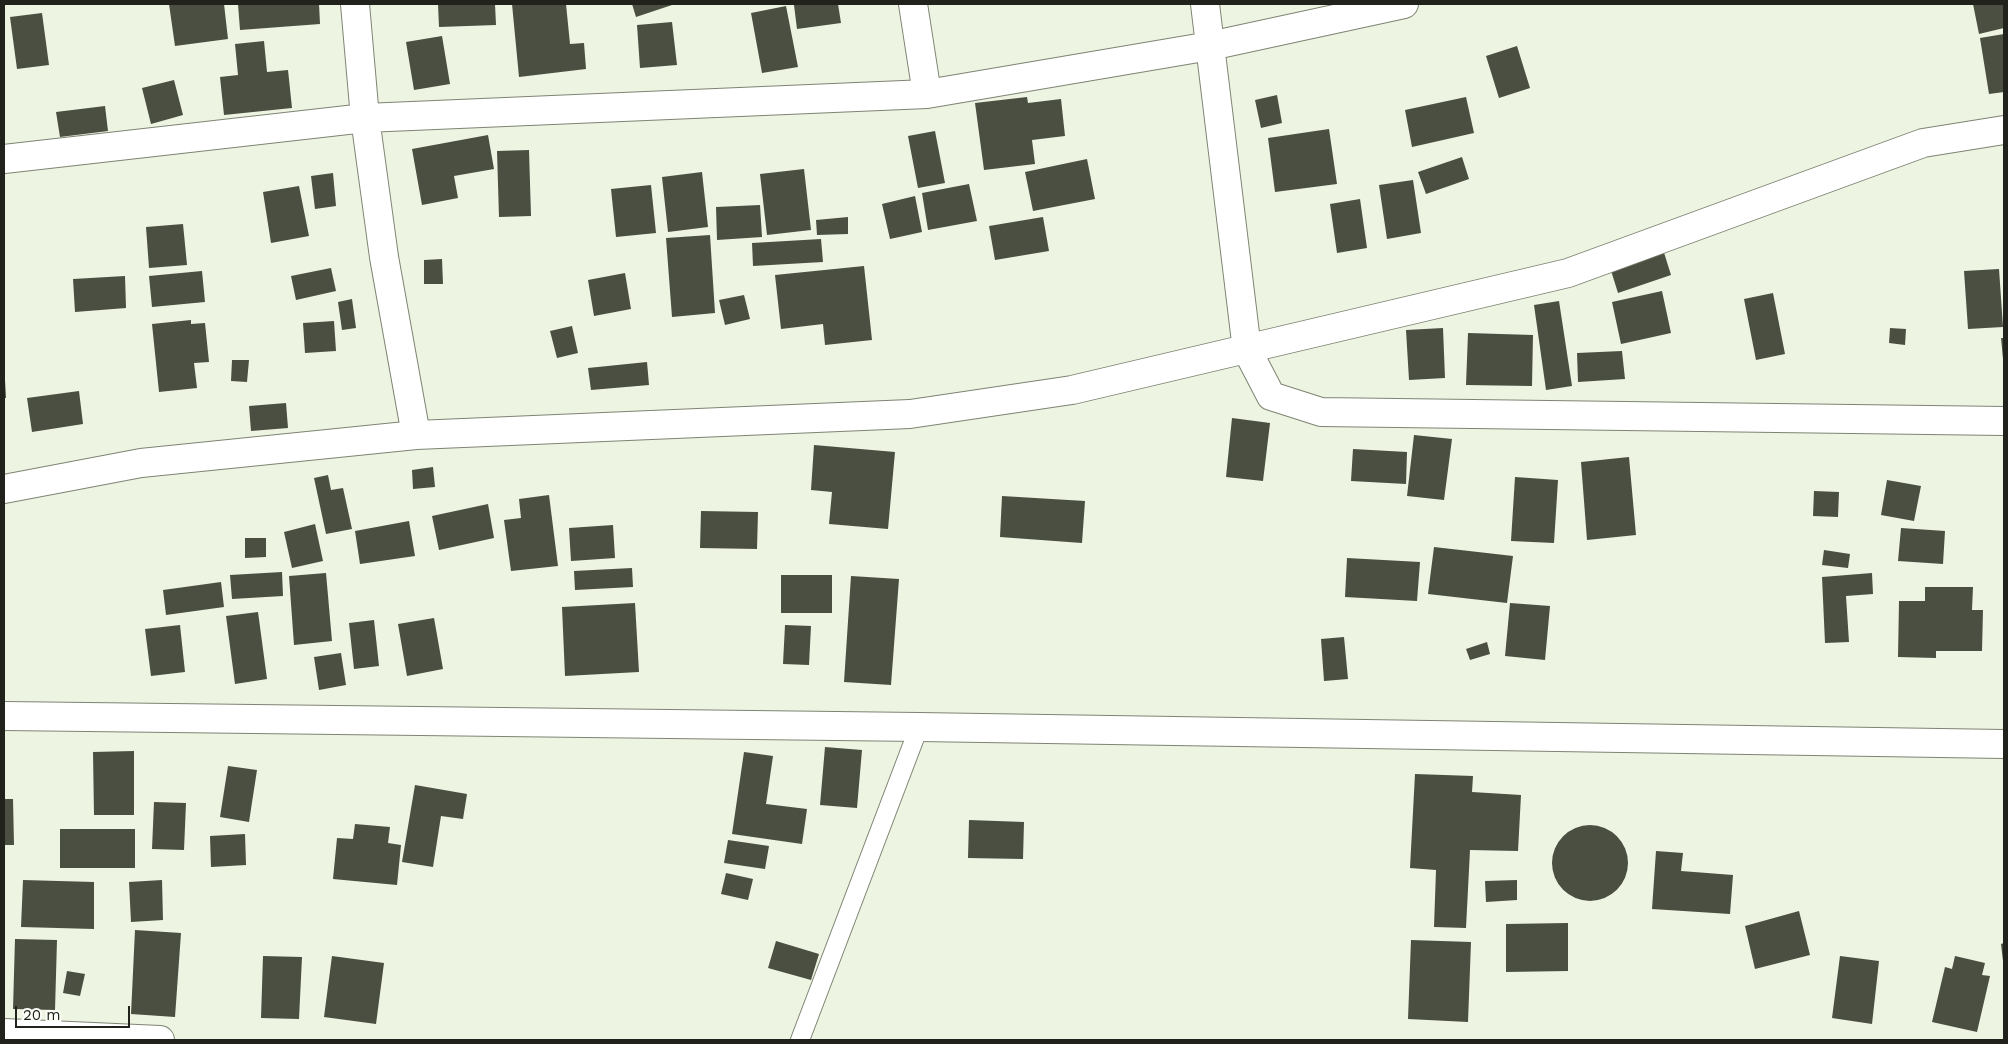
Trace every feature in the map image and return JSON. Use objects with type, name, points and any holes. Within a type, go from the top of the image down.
[{"type":"street","points":[[355,4],[365,118],[384,257],[416,436]]},
{"type":"street","points":[[913,4],[927,94]]},
{"type":"street","points":[[1205,4],[1247,350],[1271,396],[1320,412],[2004,420]]},
{"type":"street","points":[[4,159],[365,118],[927,94],[1210,46],[1404,4]]},
{"type":"street","points":[[4,489],[141,463],[416,436],[910,414],[1072,390],[1568,273],[1922,143],[2004,130]]},
{"type":"street","points":[[4,716],[919,726],[2004,744]]},
{"type":"street","points":[[4,1032],[160,1040]]},
{"type":"lane","points":[[800,1040],[919,726]]},
{"type":"building","points":[[169,4],[224,4],[228,39],[175,46]]},
{"type":"building","points":[[238,4],[319,4],[320,24],[240,30]]},
{"type":"building","points":[[438,4],[495,4],[496,25],[439,27]]},
{"type":"building","points":[[512,4],[566,4],[570,44],[584,43],[586,69],[519,77]]},
{"type":"building","points":[[632,4],[675,4],[636,17]]},
{"type":"building","points":[[838,4],[841,23],[797,29],[794,5]]},
{"type":"building","points":[[1973,4],[2004,4],[2004,28],[1979,34]]},
{"type":"building","points":[[786,6],[798,67],[762,73],[751,13]]},
{"type":"building","points":[[42,13],[49,65],[17,69],[10,17]]},
{"type":"building","points":[[672,22],[677,65],[640,68],[637,25]]},
{"type":"building","points":[[2004,34],[2004,92],[1989,94],[1980,38]]},
{"type":"building","points":[[442,36],[450,84],[414,90],[406,42]]},
{"type":"building","points":[[264,41],[267,72],[288,70],[292,108],[224,115],[220,77],[238,75],[235,44]]},
{"type":"building","points":[[1517,46],[1530,88],[1499,98],[1486,56]]},
{"type":"building","points":[[174,80],[183,115],[151,124],[142,88]]},
{"type":"building","points":[[1277,95],[1282,123],[1261,128],[1255,100]]},
{"type":"building","points":[[1027,97],[1028,103],[1061,99],[1065,136],[1032,140],[1035,164],[984,170],[975,103]]},
{"type":"building","points":[[1466,97],[1474,133],[1412,147],[1405,110]]},
{"type":"building","points":[[105,106],[108,131],[60,137],[56,112]]},
{"type":"building","points":[[1329,129],[1337,184],[1275,192],[1268,138]]},
{"type":"building","points":[[935,131],[945,183],[918,188],[908,136]]},
{"type":"building","points":[[488,135],[494,169],[454,176],[458,198],[422,205],[412,149]]},
{"type":"building","points":[[529,150],[531,216],[499,217],[497,151]]},
{"type":"building","points":[[1462,157],[1469,179],[1426,194],[1418,172]]},
{"type":"building","points":[[1087,159],[1095,199],[1033,211],[1025,172]]},
{"type":"building","points":[[804,169],[811,230],[767,235],[760,174]]},
{"type":"building","points":[[702,172],[708,227],[668,232],[662,177]]},
{"type":"building","points":[[333,173],[336,206],[315,209],[311,176]]},
{"type":"building","points":[[1413,180],[1421,233],[1387,239],[1379,185]]},
{"type":"building","points":[[969,184],[977,221],[928,230],[922,193]]},
{"type":"building","points":[[651,185],[656,233],[616,237],[611,189]]},
{"type":"building","points":[[299,186],[309,236],[271,243],[263,192]]},
{"type":"building","points":[[915,196],[922,232],[890,239],[882,204]]},
{"type":"building","points":[[1360,199],[1367,248],[1337,253],[1330,204]]},
{"type":"building","points":[[760,205],[762,237],[717,240],[716,207]]},
{"type":"building","points":[[848,217],[848,234],[817,235],[816,220]]},
{"type":"building","points":[[1043,217],[1049,251],[995,260],[989,226]]},
{"type":"building","points":[[183,224],[187,265],[149,268],[146,227]]},
{"type":"building","points":[[710,235],[715,313],[672,317],[666,238]]},
{"type":"building","points":[[821,239],[823,262],[753,266],[752,243]]},
{"type":"building","points":[[1661,243],[1671,275],[1618,293],[1608,261]]},
{"type":"building","points":[[442,259],[443,284],[424,284],[424,260]]},
{"type":"building","points":[[864,266],[872,340],[825,345],[823,324],[781,329],[775,275]]},
{"type":"building","points":[[331,268],[336,291],[296,300],[291,276]]},
{"type":"building","points":[[1999,269],[2003,327],[1968,329],[1964,271]]},
{"type":"building","points":[[202,271],[205,302],[152,307],[149,276]]},
{"type":"building","points":[[625,273],[631,309],[594,316],[588,280]]},
{"type":"building","points":[[125,276],[126,308],[75,312],[73,279]]},
{"type":"building","points":[[1662,291],[1671,333],[1621,344],[1612,302]]},
{"type":"building","points":[[1773,293],[1785,354],[1756,360],[1744,299]]},
{"type":"building","points":[[744,295],[750,319],[725,325],[719,300]]},
{"type":"building","points":[[352,299],[356,328],[342,330],[338,302]]},
{"type":"building","points":[[1559,301],[1572,386],[1546,390],[1534,305]]},
{"type":"building","points":[[191,320],[191,324],[205,323],[209,362],[194,363],[197,388],[159,392],[152,324]]},
{"type":"building","points":[[334,321],[336,351],[305,353],[303,323]]},
{"type":"building","points":[[572,326],[578,353],[557,358],[550,331]]},
{"type":"building","points":[[1443,328],[1445,378],[1409,380],[1406,330]]},
{"type":"building","points":[[1890,328],[1906,329],[1905,345],[1889,343]]},
{"type":"building","points":[[1468,333],[1533,335],[1532,386],[1466,385]]},
{"type":"building","points":[[2001,338],[2004,338],[2004,359],[2003,359]]},
{"type":"building","points":[[1622,351],[1625,379],[1578,382],[1577,353]]},
{"type":"building","points":[[232,360],[249,360],[247,382],[231,381]]},
{"type":"building","points":[[647,362],[649,385],[591,390],[588,368]]},
{"type":"building","points":[[5,380],[6,398],[4,398]]},
{"type":"building","points":[[79,391],[83,424],[32,432],[27,398]]},
{"type":"building","points":[[286,403],[288,428],[251,431],[249,406]]},
{"type":"building","points":[[1232,418],[1270,423],[1263,481],[1226,477]]},
{"type":"building","points":[[1414,435],[1452,439],[1444,500],[1407,496]]},
{"type":"building","points":[[814,445],[895,452],[888,529],[829,524],[832,492],[811,490]]},
{"type":"building","points":[[1353,449],[1407,452],[1406,484],[1351,481]]},
{"type":"building","points":[[1629,457],[1636,535],[1587,540],[1581,462]]},
{"type":"building","points":[[433,467],[435,487],[413,489],[412,470]]},
{"type":"building","points":[[328,475],[331,490],[343,488],[352,529],[326,534],[314,478]]},
{"type":"building","points":[[1515,477],[1558,480],[1554,543],[1511,541]]},
{"type":"building","points":[[1887,480],[1921,486],[1914,521],[1881,515]]},
{"type":"building","points":[[1814,491],[1839,492],[1838,517],[1813,516]]},
{"type":"building","points":[[549,495],[558,566],[511,571],[504,520],[521,518],[519,499]]},
{"type":"building","points":[[1002,496],[1085,501],[1082,543],[1000,537]]},
{"type":"building","points":[[488,504],[494,538],[439,550],[432,516]]},
{"type":"building","points":[[701,511],[758,512],[757,549],[700,548]]},
{"type":"building","points":[[409,521],[415,556],[360,564],[355,531]]},
{"type":"building","points":[[315,524],[323,561],[292,568],[284,532]]},
{"type":"building","points":[[613,525],[615,558],[571,561],[569,528]]},
{"type":"building","points":[[1901,528],[1945,531],[1943,564],[1898,561]]},
{"type":"building","points":[[245,538],[266,538],[266,557],[245,558]]},
{"type":"building","points":[[1434,547],[1513,556],[1507,603],[1428,594]]},
{"type":"building","points":[[1824,550],[1850,554],[1848,568],[1822,565]]},
{"type":"building","points":[[1347,558],[1420,562],[1417,601],[1345,597]]},
{"type":"building","points":[[632,568],[633,587],[575,590],[574,571]]},
{"type":"building","points":[[282,572],[283,596],[232,599],[230,575]]},
{"type":"building","points":[[326,573],[332,641],[294,645],[289,576]]},
{"type":"building","points":[[1872,573],[1873,594],[1846,596],[1849,642],[1825,643],[1822,577]]},
{"type":"building","points":[[781,575],[832,575],[832,613],[781,613]]},
{"type":"building","points":[[851,576],[899,579],[891,685],[844,682]]},
{"type":"building","points":[[221,582],[224,607],[166,615],[163,590]]},
{"type":"building","points":[[1925,587],[1973,587],[1972,610],[1983,610],[1982,651],[1936,651],[1936,658],[1898,657],[1899,601],[1925,601]]},
{"type":"building","points":[[635,603],[639,672],[565,676],[562,607]]},
{"type":"building","points":[[1510,603],[1550,606],[1545,660],[1505,656]]},
{"type":"building","points":[[258,612],[267,679],[235,684],[226,616]]},
{"type":"building","points":[[434,618],[443,669],[407,676],[398,624]]},
{"type":"building","points":[[374,620],[379,666],[354,669],[349,623]]},
{"type":"building","points":[[180,625],[185,672],[151,676],[145,629]]},
{"type":"building","points":[[785,625],[811,626],[809,665],[783,664]]},
{"type":"building","points":[[1344,637],[1348,679],[1324,681],[1321,639]]},
{"type":"building","points":[[1487,642],[1490,654],[1470,660],[1466,649]]},
{"type":"building","points":[[341,653],[346,685],[319,690],[314,657]]},
{"type":"building","points":[[825,747],[862,750],[857,808],[820,805]]},
{"type":"building","points":[[134,751],[134,815],[94,815],[93,752]]},
{"type":"building","points":[[744,752],[773,756],[766,804],[807,809],[802,844],[732,834]]},
{"type":"building","points":[[228,766],[257,770],[249,822],[220,817]]},
{"type":"building","points":[[1415,774],[1473,776],[1472,792],[1521,795],[1518,851],[1470,850],[1466,928],[1434,927],[1436,870],[1410,868]]},
{"type":"building","points":[[415,785],[467,794],[463,819],[441,816],[433,867],[402,862]]},
{"type":"building","points":[[4,799],[13,799],[14,845],[4,845]]},
{"type":"building","points":[[154,802],[186,803],[184,850],[152,849]]},
{"type":"building","points":[[969,820],[1024,822],[1023,859],[968,858]]},
{"type":"building","points":[[355,824],[390,827],[388,843],[401,845],[397,885],[333,879],[337,838],[353,839]]},
{"type":"building","points":[[1583,825],[1597,825],[1611,831],[1622,842],[1628,856],[1625,878],[1617,890],[1597,901],[1583,901],[1569,895],[1558,884],[1552,870],[1552,856],[1558,842],[1569,831]]},
{"type":"building","points":[[60,829],[135,829],[135,868],[60,868]]},
{"type":"building","points":[[245,834],[246,865],[211,867],[210,836]]},
{"type":"building","points":[[728,840],[769,846],[765,869],[724,863]]},
{"type":"building","points":[[1656,851],[1683,853],[1681,871],[1733,875],[1730,914],[1652,909]]},
{"type":"building","points":[[726,873],[753,879],[748,900],[721,894]]},
{"type":"building","points":[[23,880],[94,882],[94,929],[21,927]]},
{"type":"building","points":[[162,880],[163,920],[131,922],[129,882]]},
{"type":"building","points":[[1517,880],[1517,900],[1486,902],[1485,881]]},
{"type":"building","points":[[1799,911],[1810,955],[1755,969],[1745,926]]},
{"type":"building","points":[[1568,923],[1568,971],[1506,972],[1506,924]]},
{"type":"building","points":[[135,930],[181,933],[175,1017],[131,1014]]},
{"type":"building","points":[[15,939],[57,940],[55,1010],[13,1009]]},
{"type":"building","points":[[1411,940],[1471,942],[1468,1022],[1408,1019]]},
{"type":"building","points":[[776,941],[819,954],[811,980],[768,968]]},
{"type":"building","points":[[2004,943],[2004,961],[2003,961],[2001,944]]},
{"type":"building","points":[[263,956],[302,957],[299,1019],[261,1018]]},
{"type":"building","points":[[332,956],[384,963],[376,1024],[324,1017]]},
{"type":"building","points":[[1840,956],[1879,961],[1872,1024],[1832,1018]]},
{"type":"building","points":[[1955,956],[1985,963],[1982,975],[1990,976],[1977,1032],[1932,1022],[1945,967],[1952,969]]},
{"type":"building","points":[[67,971],[85,974],[80,996],[63,993]]}]
